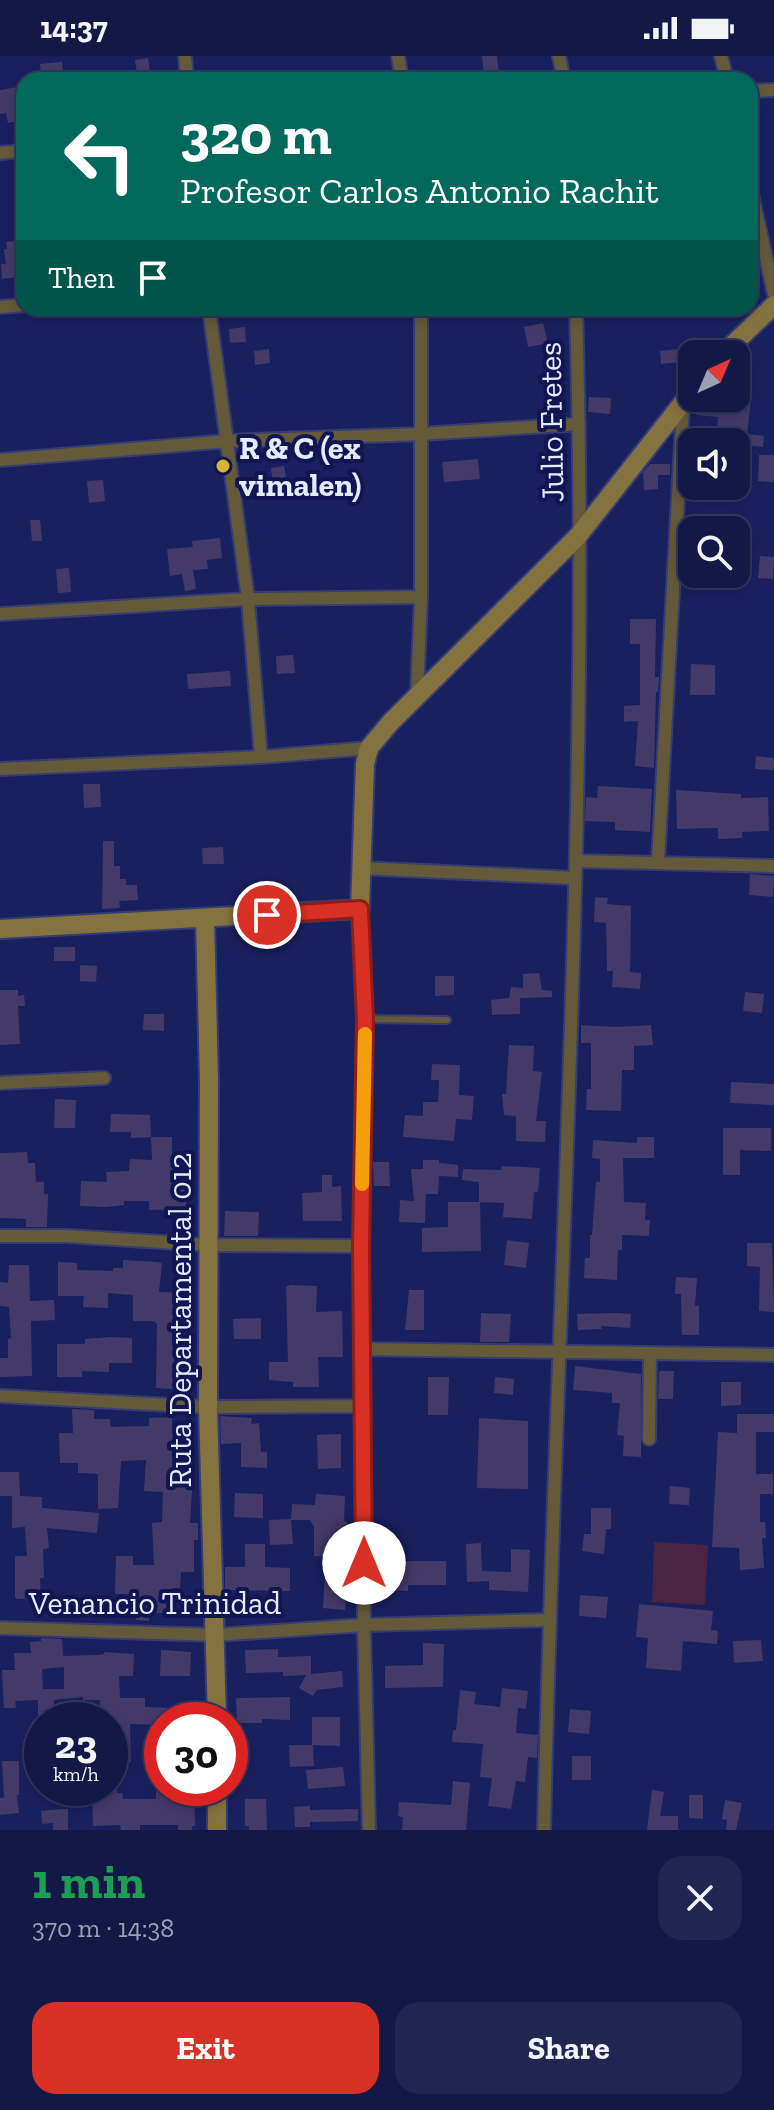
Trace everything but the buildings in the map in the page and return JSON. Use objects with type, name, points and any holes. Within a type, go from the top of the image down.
[{"type":"main road","points":[[738,340],[774,305]]},
{"type":"main road","points":[[0,929],[360,909],[365,764],[369,748],[417,695],[578,536],[678,408]]},
{"type":"main road","name":"Ruta Departamental 012","points":[[205,919],[208,1407],[217,1702]]},
{"type":"main road","points":[[217,1806],[217,1830]]},
{"type":"street","points":[[758,221],[774,294]]},
{"type":"street","points":[[210,316],[248,599],[261,757]]},
{"type":"street","points":[[417,695],[421,597],[421,316]]},
{"type":"street","name":"Julio Fretes","points":[[544,1830],[576,861],[579,424],[576,316]]},
{"type":"street","points":[[658,863],[686,412]]},
{"type":"street","points":[[0,460],[228,441],[579,424]]},
{"type":"street","points":[[0,614],[248,599],[421,597]]},
{"type":"street","points":[[0,769],[261,757],[369,748]]},
{"type":"street","points":[[576,861],[774,866]]},
{"type":"street","points":[[361,868],[575,878]]},
{"type":"street","points":[[360,909],[365,1019],[361,1246],[369,1830]]},
{"type":"street","points":[[0,1083],[104,1078]]},
{"type":"street","points":[[0,1236],[67,1236],[209,1245],[361,1246]]},
{"type":"street","points":[[363,1349],[774,1355]]},
{"type":"street","points":[[649,1439],[650,1353]]},
{"type":"street","points":[[0,1396],[208,1407],[363,1406]]},
{"type":"street","name":"Venancio Trinidad","points":[[0,1628],[216,1635],[364,1625],[549,1620]]},
{"type":"lane","points":[[365,1019],[447,1020]]},
{"type":"shaded area","points":[[654,1542],[708,1545],[705,1605],[652,1602]]},
{"type":"slow traffic","points":[[362,1184],[365,1034]]},
{"type":"place","name":"R & C (ex vimalen)","points":[[223,466]]},
{"type":"route","points":[[267,915],[360,909],[365,1019],[361,1246],[364,1563]]}]
